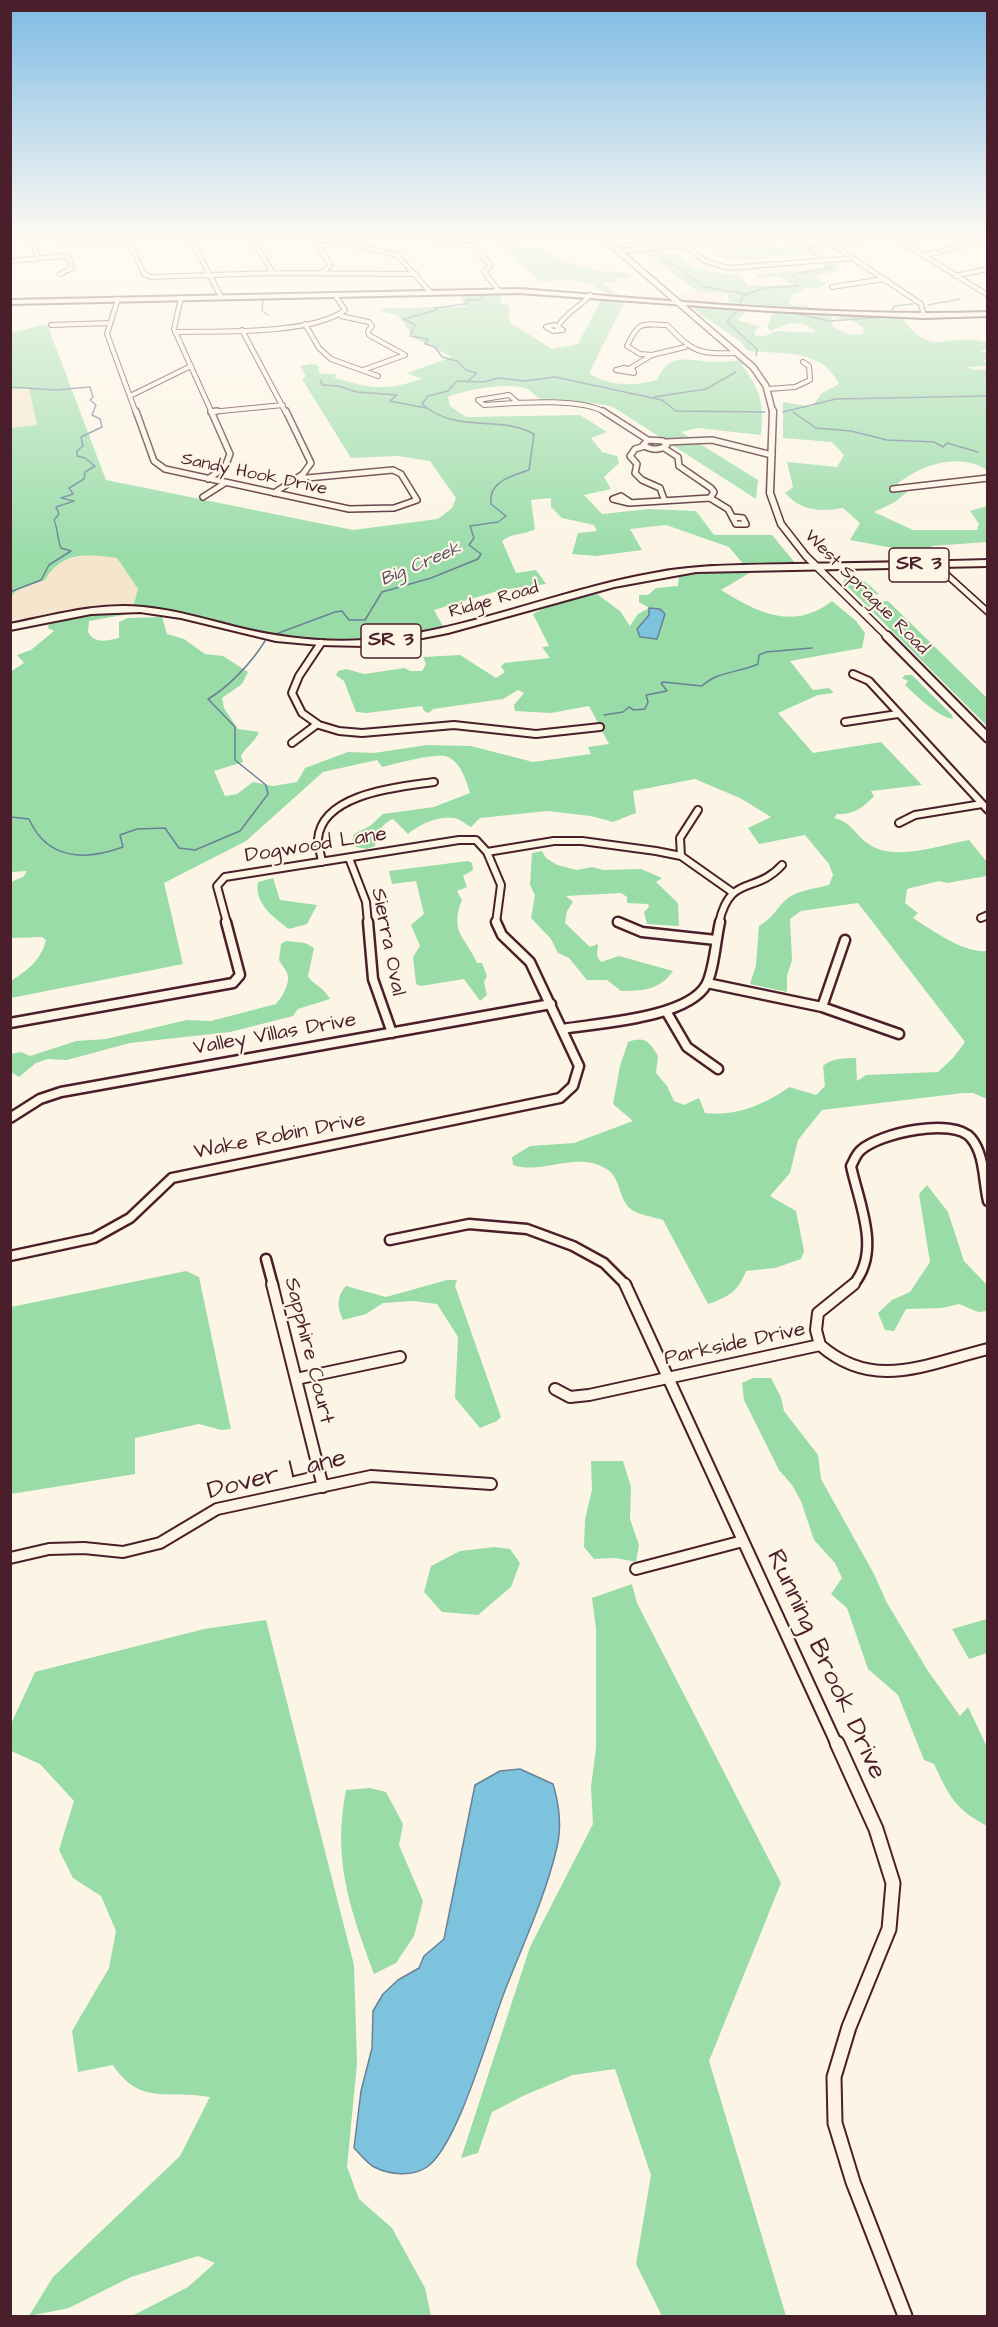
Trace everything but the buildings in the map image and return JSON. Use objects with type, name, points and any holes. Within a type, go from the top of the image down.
[{"type":"main road","name":"Ridge Road","points":[[10,627],[72,614],[113,609],[140,609],[176,613],[258,634],[321,643],[371,642],[426,636],[658,573],[696,569],[987,563]]},
{"type":"street","name":"Sandy Hook Drive","points":[[111,344],[156,463],[172,471],[361,510],[414,503],[416,498],[401,474],[393,470],[296,479]]},
{"type":"street","points":[[180,344],[228,450],[229,459],[225,467],[208,479]]},
{"type":"street","points":[[249,344],[311,459],[308,468],[274,493]]},
{"type":"street","points":[[316,344],[329,358],[352,370],[363,370],[405,355],[384,344]]},
{"type":"street","points":[[628,344],[627,346],[640,354],[652,355]]},
{"type":"street","points":[[682,344],[685,347]]},
{"type":"street","name":"West Sprague Road","points":[[726,344],[753,367],[768,389],[775,408],[771,488],[774,510],[786,532],[816,567],[987,738]]},
{"type":"street","points":[[629,369],[652,355],[685,347],[710,354],[737,353]]},
{"type":"street","points":[[768,389],[788,389],[810,380],[809,366],[803,362]]},
{"type":"street","points":[[130,396],[191,366]]},
{"type":"street","points":[[363,370],[378,376]]},
{"type":"street","points":[[518,402],[509,395],[478,400],[484,405],[518,402],[595,406],[648,440],[665,445],[678,457],[679,466],[711,488],[714,492],[710,498]]},
{"type":"street","points":[[211,412],[283,405]]},
{"type":"street","points":[[645,446],[643,444],[648,440]]},
{"type":"street","points":[[664,499],[660,488],[642,480],[635,473],[637,467],[630,456],[632,452],[645,446],[710,440],[731,444],[743,451],[772,455]]},
{"type":"street","points":[[893,489],[987,478]]},
{"type":"street","points":[[203,497],[225,483]]},
{"type":"street","points":[[630,502],[664,499],[696,501],[710,498],[722,503],[733,517]]},
{"type":"street","points":[[936,565],[987,612]]},
{"type":"street","points":[[321,643],[299,676],[292,693],[296,706],[316,725],[359,733],[380,733],[435,725],[526,734],[600,727]]},
{"type":"street","points":[[853,675],[868,681],[987,810]]},
{"type":"street","points":[[845,722],[898,714]]},
{"type":"street","points":[[291,743],[316,725]]},
{"type":"street","points":[[322,862],[318,850],[319,829],[323,819],[337,808],[368,794],[434,782]]},
{"type":"street","points":[[899,823],[915,815],[982,804]]},
{"type":"street","points":[[681,856],[680,838],[698,810]]},
{"type":"street","name":"Dogwood Lane","points":[[10,1023],[233,983],[240,975],[217,886],[225,877],[459,840],[476,840],[487,852]]},
{"type":"street","points":[[732,892],[681,856],[582,841],[554,841],[487,852],[501,885],[495,920],[502,935],[530,962],[563,1029],[666,1011],[697,997],[707,983],[723,906],[732,892],[773,875],[782,865]]},
{"type":"street","name":"Sierra Oval","points":[[349,858],[366,902],[373,979],[392,1033]]},
{"type":"street","points":[[618,921],[642,932],[716,940]]},
{"type":"street","points":[[822,1007],[845,940]]},
{"type":"street","points":[[707,983],[822,1007],[899,1034]]},
{"type":"street","name":"Valley Villas Drive","points":[[10,1118],[40,1099],[61,1092],[551,1004]]},
{"type":"street","points":[[666,1011],[687,1047],[718,1069]]},
{"type":"street","name":"Wake Robin Drive","points":[[10,1256],[94,1238],[130,1218],[172,1178],[540,1104],[560,1098],[573,1086],[579,1066],[563,1029]]},
{"type":"street","points":[[820,1345],[816,1330],[818,1313],[856,1282],[867,1261],[868,1238],[851,1166],[861,1149],[882,1139],[945,1126],[961,1129],[973,1142],[984,1165],[984,1188],[987,1201]]},
{"type":"street","name":"Running Brook Drive","points":[[390,1240],[469,1224],[527,1229],[573,1246],[604,1263],[627,1286],[876,1829],[893,1883],[889,1929],[849,2027],[834,2077],[835,2123],[853,2182],[905,2316]]},
{"type":"street","name":"Sapphire Court","points":[[266,1259],[323,1487]]},
{"type":"street","name":"Parkside Drive","points":[[555,1389],[570,1397],[589,1395],[820,1345],[836,1360],[855,1370],[874,1373],[890,1372],[987,1349]]},
{"type":"street","points":[[296,1379],[400,1357]]},
{"type":"street","name":"Dover Lane","points":[[10,1558],[49,1549],[84,1548],[123,1552],[160,1543],[217,1509],[371,1476],[491,1484]]},
{"type":"street","points":[[636,1569],[743,1540]]},
{"type":"shaded area","points":[[29,388],[37,426],[11,428],[11,390]]},
{"type":"shaded area","points":[[91,554],[117,558],[138,589],[133,607],[11,626],[11,597],[17,590],[45,580],[52,567],[60,561]]},
{"type":"green space","points":[[11,344],[54,344],[106,480],[353,530],[438,519],[452,508],[456,498],[430,461],[398,456],[351,458],[302,379],[306,376],[300,366],[312,364],[319,366],[318,371],[322,374],[336,374],[335,378],[369,386],[388,387],[422,379],[407,373],[452,357],[425,344],[543,344],[552,349],[578,344],[604,344],[589,373],[605,381],[622,384],[657,380],[667,365],[674,361],[743,360],[746,364],[742,365],[760,398],[761,435],[698,428],[681,432],[758,480],[756,499],[613,407],[544,400],[525,388],[517,386],[474,389],[448,397],[450,406],[466,417],[580,415],[607,432],[591,438],[602,452],[617,456],[619,463],[604,477],[611,489],[584,495],[602,514],[649,509],[696,511],[714,535],[772,535],[796,564],[745,566],[729,547],[666,525],[630,529],[642,550],[596,556],[572,554],[578,533],[597,531],[594,525],[562,518],[551,507],[551,498],[531,500],[535,529],[502,541],[516,573],[536,570],[546,584],[501,590],[434,610],[445,630],[396,638],[319,639],[263,632],[192,614],[133,607],[138,589],[117,558],[96,556],[67,559],[51,571],[45,580],[17,590],[11,597],[11,428],[37,425],[29,388],[11,390]]},
{"type":"green space","points":[[742,344],[987,344],[987,349],[980,352],[987,352],[987,358],[984,361],[987,366],[968,367],[973,370],[987,369],[987,470],[965,462],[953,461],[929,466],[897,484],[907,492],[895,502],[874,512],[913,530],[977,530],[979,524],[970,511],[987,506],[987,542],[931,546],[935,553],[929,559],[913,559],[904,550],[850,540],[860,523],[843,508],[811,509],[791,499],[785,493],[793,487],[787,462],[837,467],[844,455],[832,442],[783,438],[783,402],[812,407],[821,394],[839,384],[823,364],[812,359],[788,354],[748,351]]},
{"type":"green space","points":[[708,571],[751,572],[721,590],[748,606],[789,617],[818,610],[832,601],[856,621],[865,633],[862,648],[790,661],[813,690],[829,688],[834,693],[818,695],[778,713],[813,753],[881,742],[922,785],[871,791],[874,796],[862,807],[853,812],[837,814],[834,818],[844,822],[867,843],[878,849],[890,852],[917,851],[969,840],[987,862],[987,876],[947,883],[939,881],[907,889],[905,903],[918,913],[913,918],[939,935],[968,949],[987,951],[987,1099],[973,1093],[963,1093],[822,1110],[798,1140],[790,1173],[770,1196],[796,1211],[804,1251],[801,1259],[775,1268],[746,1271],[740,1284],[732,1293],[708,1304],[663,1220],[632,1210],[624,1200],[614,1177],[605,1168],[594,1163],[582,1162],[535,1167],[513,1165],[512,1157],[530,1146],[574,1143],[633,1121],[613,1104],[620,1066],[628,1042],[634,1040],[646,1041],[655,1051],[658,1056],[656,1073],[667,1086],[674,1101],[684,1105],[699,1098],[705,1113],[716,1114],[750,1108],[789,1087],[816,1095],[825,1086],[823,1066],[839,1059],[856,1058],[857,1081],[866,1075],[938,1072],[965,1042],[858,903],[801,911],[790,919],[792,960],[787,976],[787,992],[750,984],[756,965],[759,926],[791,896],[829,885],[833,875],[829,864],[805,835],[759,844],[748,828],[771,817],[740,798],[695,779],[633,791],[636,813],[613,822],[591,816],[547,811],[480,818],[471,827],[456,818],[435,819],[408,834],[393,819],[380,830],[375,846],[367,849],[356,847],[352,841],[354,834],[370,826],[383,814],[434,807],[470,793],[462,772],[453,760],[442,756],[426,757],[382,767],[377,760],[323,772],[246,841],[164,883],[183,964],[11,998],[11,981],[33,964],[46,940],[42,937],[11,938],[11,882],[23,877],[27,871],[11,872],[10,672],[24,663],[17,655],[31,650],[54,631],[48,628],[49,624],[102,612],[134,613],[89,621],[88,632],[91,636],[105,641],[119,638],[119,622],[128,618],[162,617],[167,634],[184,639],[205,654],[223,656],[248,672],[242,684],[222,698],[224,708],[238,729],[259,732],[241,756],[243,762],[214,771],[225,796],[237,794],[253,782],[273,786],[297,782],[305,768],[348,752],[374,753],[427,745],[471,746],[533,762],[591,754],[588,747],[609,744],[589,706],[551,713],[515,711],[514,705],[524,693],[518,690],[503,699],[433,709],[429,713],[424,711],[422,706],[367,713],[356,712],[344,681],[336,675],[338,671],[346,669],[364,674],[405,668],[410,671],[422,671],[426,664],[423,657],[460,655],[496,678],[505,672],[501,667],[504,663],[550,658],[542,647],[549,646],[533,614],[553,604],[597,594],[620,611],[630,626],[638,614],[649,608],[639,602],[639,595],[648,595],[656,588],[678,586],[679,574]]},
{"type":"green space","points":[[847,577],[861,580],[879,594],[862,597],[869,602],[888,601],[987,698],[987,726],[843,582]]},
{"type":"green space","points":[[905,675],[912,675],[952,715],[953,719],[935,710],[905,685],[908,681],[902,678]]},
{"type":"green space","points":[[542,851],[546,858],[557,865],[577,870],[592,867],[603,870],[641,869],[662,878],[656,882],[678,903],[679,926],[647,924],[644,912],[649,907],[648,904],[627,903],[627,897],[621,893],[566,896],[573,902],[567,911],[565,923],[590,947],[598,944],[597,956],[601,962],[619,956],[673,971],[668,977],[650,988],[621,991],[607,980],[587,980],[569,958],[558,953],[551,939],[531,918],[535,895],[530,885],[532,853]]},
{"type":"green space","points":[[468,861],[472,863],[473,870],[463,876],[467,887],[457,891],[462,900],[457,920],[460,933],[477,963],[482,963],[487,976],[484,982],[487,995],[480,1001],[464,979],[421,986],[416,984],[413,957],[420,946],[411,925],[424,914],[416,881],[392,884],[389,871]]},
{"type":"green space","points":[[273,878],[280,900],[317,905],[307,924],[289,929],[266,909],[259,897],[258,882]]},
{"type":"green space","points":[[286,941],[305,943],[314,948],[308,976],[330,999],[298,1009],[293,1016],[230,1032],[130,1043],[67,1060],[48,1059],[36,1063],[19,1077],[11,1072],[11,1054],[21,1052],[30,1056],[76,1041],[106,1039],[187,1020],[211,1021],[276,1004],[288,981],[286,971],[279,960],[281,944]]},
{"type":"green space","points":[[927,1185],[948,1212],[964,1261],[987,1285],[987,1311],[978,1312],[959,1304],[942,1308],[906,1309],[894,1331],[885,1330],[878,1313],[892,1300],[910,1292],[930,1262],[919,1194]]},
{"type":"green space","points":[[186,1271],[199,1277],[231,1429],[221,1430],[199,1424],[135,1438],[135,1474],[11,1494],[11,1307]]},
{"type":"green space","points":[[447,1280],[457,1280],[455,1286],[501,1417],[480,1428],[455,1398],[458,1337],[437,1304],[414,1301],[383,1303],[366,1314],[343,1320],[338,1302],[346,1286],[386,1297]]},
{"type":"green space","points":[[753,1378],[771,1378],[781,1397],[784,1411],[818,1455],[821,1479],[874,1574],[887,1603],[928,1671],[960,1716],[968,1707],[987,1747],[987,1826],[967,1814],[954,1801],[934,1764],[924,1760],[898,1695],[868,1669],[847,1608],[831,1594],[842,1578],[835,1563],[814,1540],[801,1501],[792,1485],[779,1470],[744,1400],[742,1383]]},
{"type":"green space","points":[[591,1461],[623,1461],[631,1487],[630,1519],[639,1545],[636,1562],[615,1558],[594,1559],[584,1547],[585,1519],[592,1490]]},
{"type":"green space","points":[[495,1547],[510,1549],[520,1563],[511,1587],[478,1615],[442,1612],[424,1592],[431,1566],[460,1551]]},
{"type":"green space","points":[[632,1584],[637,1603],[781,1883],[709,2061],[786,2316],[662,2316],[636,2264],[651,2175],[615,2069],[573,2075],[492,2112],[478,2153],[461,2158],[530,1947],[593,1824],[591,1787],[596,1748],[596,1629],[592,1598]]},
{"type":"green space","points":[[987,1619],[987,1653],[969,1659],[952,1629]]},
{"type":"green space","points":[[266,1620],[354,1965],[357,2063],[347,2167],[359,2199],[392,2228],[425,2288],[431,2316],[132,2316],[188,2287],[215,2263],[198,2256],[131,2277],[69,2308],[29,2316],[53,2277],[180,2156],[210,2097],[156,2094],[145,2091],[123,2078],[113,2065],[78,2072],[72,2031],[109,1968],[116,1931],[101,1896],[73,1878],[59,1850],[74,1801],[40,1764],[11,1751],[11,1724],[35,1672],[204,1629]]},
{"type":"green space","points":[[370,1788],[386,1792],[403,1824],[399,1845],[423,1901],[414,1936],[396,1963],[374,1974],[351,1906],[342,1862],[341,1839],[346,1790]]},
{"type":"water","points":[[649,608],[660,609],[665,614],[657,639],[640,637],[637,629],[649,615]]},
{"type":"water","points":[[520,1769],[553,1784],[558,1807],[560,1823],[557,1847],[540,1903],[504,1993],[472,2086],[439,2155],[427,2167],[408,2174],[380,2170],[354,2148],[361,2091],[372,2048],[373,2011],[383,1994],[398,1980],[419,1968],[424,1956],[444,1939],[475,1785],[500,1771]]},
{"type":"waterway","points":[[425,344],[435,347],[442,357],[457,361],[466,370],[477,373],[469,380]]},
{"type":"waterway","points":[[751,344],[757,349],[756,356]]},
{"type":"waterway","points":[[654,397],[706,389],[736,372]]},
{"type":"waterway","name":"Big Creek","points":[[276,634],[335,612],[342,611],[349,620],[365,620],[382,592],[431,578],[478,559],[481,554],[469,545],[474,538],[470,526],[498,522],[506,516],[491,504],[493,490],[502,481],[529,470],[534,434],[506,425],[450,419],[422,404],[428,396],[448,391],[457,381],[484,382],[498,378],[525,381],[555,377],[662,400],[676,411],[765,412]]},
{"type":"waterway","points":[[321,380],[322,385],[338,386],[357,392],[397,395],[390,401],[426,408]]},
{"type":"waterway","points":[[10,387],[55,390],[90,387],[93,397],[90,400],[96,405],[92,415],[100,419],[102,427],[81,437],[83,446],[77,451],[77,456],[85,458],[95,466],[85,472],[84,479],[69,488],[73,494],[61,498],[74,501],[56,507],[59,514],[54,520],[61,548],[71,551],[49,565],[41,580],[10,592]]},
{"type":"waterway","points":[[783,412],[836,399],[988,396]]},
{"type":"waterway","points":[[793,412],[816,428],[851,431],[887,440],[934,442],[943,447],[947,443],[978,452]]},
{"type":"waterway","name":"Big Creek","points":[[10,817],[29,819],[46,843],[68,854],[81,855],[123,847],[120,835],[137,829],[165,828],[179,848],[195,850],[240,831],[268,794],[266,785],[235,760],[235,727],[208,699],[240,673],[265,641]]},
{"type":"waterway","points":[[604,715],[623,712],[629,707],[634,710],[645,709],[648,702],[646,695],[667,691],[661,683],[663,682],[702,686],[721,675],[758,664],[759,655],[766,652],[812,648]]}]
